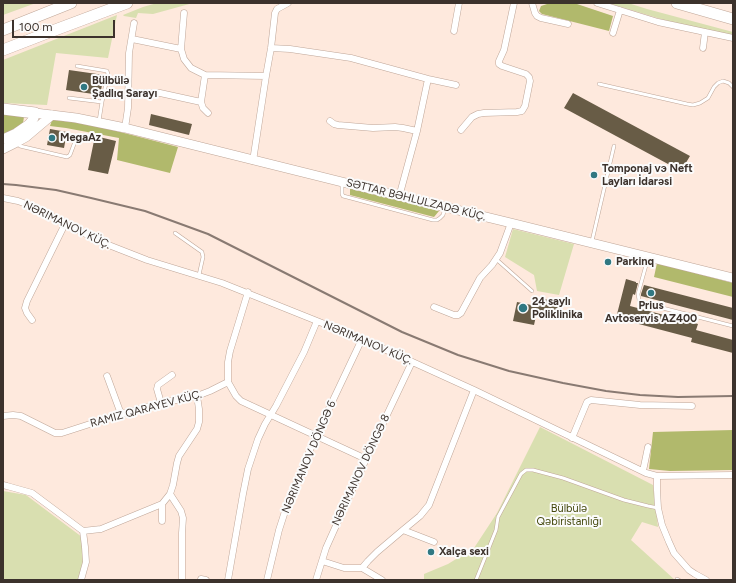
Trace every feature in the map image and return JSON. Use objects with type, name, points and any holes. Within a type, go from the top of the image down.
[{"type":"highway","points":[[3,30],[71,3]]},
{"type":"highway","points":[[3,50],[127,3]]},
{"type":"highway","points":[[677,3],[733,20]]},
{"type":"highway","points":[[3,109],[35,113]]},
{"type":"main road","name":"SƏTTAR BƏHLULZADƏ KÜÇ.","points":[[35,113],[125,128],[733,278]]},
{"type":"main road","points":[[3,139],[25,127],[32,121],[35,113]]},
{"type":"main road","points":[[3,149],[26,137],[52,115]]},
{"type":"street","points":[[254,161],[275,13],[277,9],[288,3]]},
{"type":"street","points":[[454,31],[459,3]]},
{"type":"street","points":[[461,130],[472,117],[478,114],[517,112],[522,111],[525,106],[530,81],[529,77],[526,74],[499,64],[504,50],[514,3]]},
{"type":"street","points":[[532,3],[537,16],[568,24]]},
{"type":"street","points":[[597,3],[658,22],[733,38]]},
{"type":"street","points":[[614,33],[620,10]]},
{"type":"street","points":[[184,13],[181,49],[184,59],[191,68],[205,74],[266,76]]},
{"type":"street","points":[[125,128],[127,120],[129,53],[134,24]]},
{"type":"street","points":[[703,48],[705,32]]},
{"type":"street","points":[[132,39],[181,49]]},
{"type":"street","points":[[271,48],[351,58],[456,85]]},
{"type":"street","points":[[205,74],[201,102],[203,108],[208,113]]},
{"type":"street","points":[[399,196],[417,131],[428,78]]},
{"type":"street","points":[[128,93],[160,93],[201,102]]},
{"type":"street","points":[[330,121],[338,126],[373,128],[395,127],[417,131]]},
{"type":"street","name":"NƏRIMANOV KÜÇ.","points":[[3,198],[27,204],[114,248],[248,292],[362,339],[542,422],[642,471],[657,476],[733,475]]},
{"type":"street","points":[[434,307],[458,315],[462,313],[480,278],[500,253],[511,223]]},
{"type":"street","points":[[32,320],[25,308],[27,301],[65,224]]},
{"type":"street","points":[[248,292],[228,362],[228,382],[236,396],[241,401],[366,459]]},
{"type":"street","points":[[228,580],[248,469],[258,439],[304,352],[317,321]]},
{"type":"street","name":"NƏRIMANOV DÖNGƏ 6","points":[[267,580],[279,530],[288,502],[316,436],[362,339]]},
{"type":"street","name":"NƏRIMANOV DÖNGƏ 8","points":[[316,580],[326,548],[412,362]]},
{"type":"street","points":[[162,403],[157,389],[158,385],[172,375]]},
{"type":"street","points":[[107,376],[121,414]]},
{"type":"street","name":"RAMIZ QARAYEV KÜÇ.","points":[[3,416],[21,416],[55,433],[62,433],[121,414],[162,403],[197,396],[228,382]]},
{"type":"street","points":[[362,568],[372,556],[420,516],[429,505],[474,390]]},
{"type":"street","points":[[3,485],[32,493],[83,531],[94,531],[101,529],[162,504],[170,494],[173,485],[176,463],[179,456],[197,429],[199,422],[199,409],[197,396]]},
{"type":"street","points":[[572,438],[586,402],[591,400],[640,405],[692,406]]},
{"type":"street","points":[[642,471],[648,447]]},
{"type":"street","points":[[657,476],[658,508],[662,525],[674,553],[689,570],[706,580]]},
{"type":"street","points":[[170,494],[181,511],[183,518],[182,580]]},
{"type":"street","points":[[162,504],[162,521]]},
{"type":"street","points":[[403,530],[434,542]]},
{"type":"street","points":[[81,580],[86,562],[83,531]]},
{"type":"street","points":[[322,561],[344,568],[362,568],[382,580]]},
{"type":"lane","points":[[77,66],[107,72],[108,74],[98,123]]},
{"type":"lane","points":[[599,84],[687,104],[700,103],[708,98],[718,83],[722,81],[729,83],[733,87]]},
{"type":"lane","points":[[69,98],[102,102]]},
{"type":"lane","points":[[17,142],[20,146],[67,157],[70,156],[76,139]]},
{"type":"lane","points":[[592,243],[614,146]]},
{"type":"lane","points":[[342,182],[343,196],[433,220],[440,218],[443,215],[445,208]]},
{"type":"lane","points":[[175,233],[202,252],[203,257],[199,275]]},
{"type":"lane","points":[[648,257],[638,294],[639,300],[643,303],[733,326]]},
{"type":"lane","points":[[496,259],[532,291]]},
{"type":"lane","points":[[476,580],[496,530],[498,517],[521,474],[526,470],[533,470],[563,478],[624,500],[658,508]]},
{"type":"green space","points":[[3,3],[36,3],[3,15]]},
{"type":"green space","points":[[157,3],[193,3],[153,14],[138,13],[136,18],[123,15],[143,7]]},
{"type":"green space","points":[[550,3],[574,3],[613,16],[609,31],[542,14],[539,11],[541,6]]},
{"type":"green space","points":[[608,3],[628,3],[733,32],[733,36],[664,20]]},
{"type":"green space","points":[[117,15],[108,58],[56,53],[47,105],[3,103],[3,60]]},
{"type":"green space","points":[[3,114],[21,115],[24,117],[23,123],[18,129],[3,134]]},
{"type":"green space","points":[[52,120],[76,122],[101,127],[178,147],[170,173],[117,160],[119,138],[50,126]]},
{"type":"green space","points":[[350,187],[439,211],[434,217],[350,195]]},
{"type":"green space","points":[[513,229],[574,244],[559,295],[537,291],[534,275],[505,257]]},
{"type":"green space","points":[[657,263],[733,283],[733,297],[654,277]]},
{"type":"green space","name":"Bülbülə Qəbiristanlığı","points":[[540,427],[653,485],[658,527],[642,522],[631,540],[675,580],[424,580],[424,574],[448,564],[474,548],[497,513]]},
{"type":"green space","points":[[733,430],[733,470],[670,471],[649,469],[653,432]]},
{"type":"green space","points":[[3,491],[26,495],[82,537],[84,565],[79,580],[3,580]]},
{"type":"building","points":[[69,70],[104,75],[100,95],[66,90]]},
{"type":"building","points":[[573,93],[690,156],[681,171],[564,108]]},
{"type":"building","points":[[151,114],[192,124],[189,135],[149,125]]},
{"type":"building","points":[[50,129],[67,132],[64,148],[47,145]]},
{"type":"building","points":[[95,136],[116,141],[108,174],[88,170]]},
{"type":"building","points":[[626,279],[638,283],[630,306],[698,324],[696,330],[733,340],[733,353],[691,342],[692,338],[616,318]]},
{"type":"building","points":[[644,285],[733,308],[733,320],[641,296]]},
{"type":"building","points":[[543,299],[562,302],[559,320],[536,316],[534,325],[513,321],[517,302],[536,306],[536,303],[542,304]]},
{"type":"railway","points":[[3,184],[56,190],[145,211],[208,234],[402,332],[458,355],[509,371],[606,391],[640,395],[678,397],[733,396]]},
{"type":"place","name":"Bülbülə Şadlıq Sarayı","points":[[84,87]]},
{"type":"place","name":"MegaAz","points":[[52,138]]},
{"type":"place","name":"Tomponaj vэ Neft Layları İdarəsi","points":[[594,175]]},
{"type":"place","name":"Parkinq","points":[[608,262]]},
{"type":"place","name":"Prius Avtoservis AZ400","points":[[651,293]]},
{"type":"place","name":"24 saylı Poliklinika","points":[[523,308]]},
{"type":"place","name":"Xalça sexi","points":[[431,552]]}]
